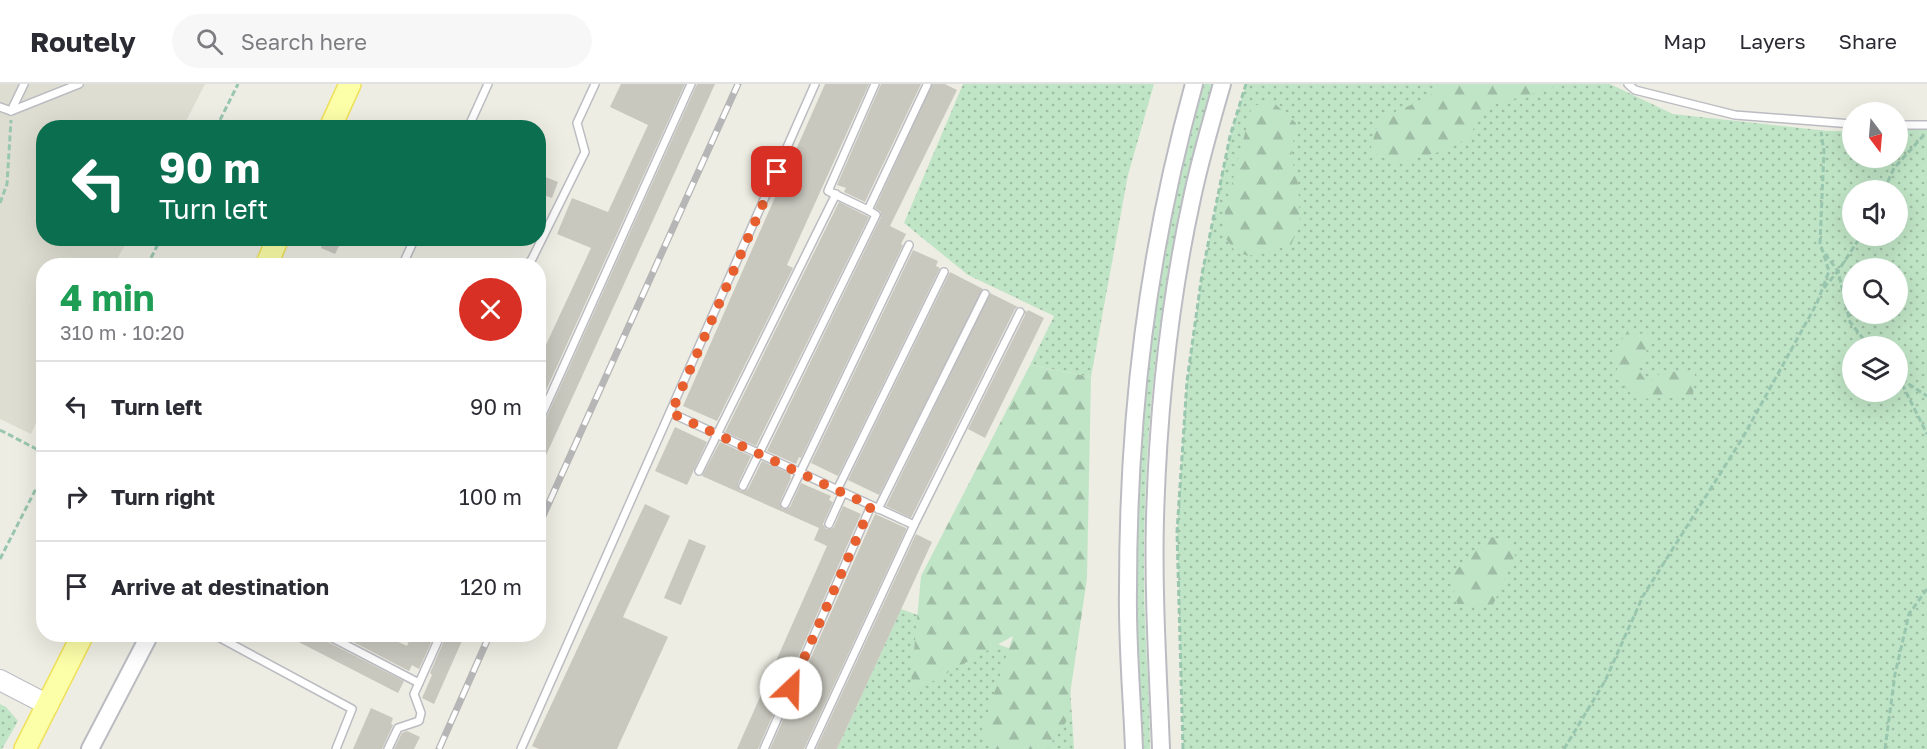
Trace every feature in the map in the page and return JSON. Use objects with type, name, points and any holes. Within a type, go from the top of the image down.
[{"type":"main road","points":[[334,120],[350,84]]},
{"type":"main road","points":[[25,749],[79,642]]},
{"type":"main road","points":[[0,680],[48,705]]},
{"type":"street","points":[[1134,749],[1128,582],[1129,494],[1135,397],[1144,317],[1156,244],[1168,184],[1194,84]]},
{"type":"street","points":[[1161,749],[1154,594],[1159,429],[1167,350],[1192,200],[1222,84]]},
{"type":"street","points":[[90,749],[146,642]]},
{"type":"lane","points":[[11,111],[24,84]]},
{"type":"lane","points":[[0,107],[11,111],[79,84]]},
{"type":"lane","points":[[472,120],[488,84]]},
{"type":"lane","points":[[546,226],[585,152],[577,123],[595,84]]},
{"type":"lane","points":[[546,405],[691,84]]},
{"type":"lane","points":[[521,749],[815,84]]},
{"type":"lane","points":[[744,486],[876,214],[828,191],[875,84]]},
{"type":"lane","points":[[1628,84],[1635,90],[1735,115],[1842,123]]},
{"type":"lane","points":[[868,210],[927,85]]},
{"type":"lane","points":[[1908,125],[1927,124]]},
{"type":"lane","points":[[699,471],[836,194]]},
{"type":"lane","points":[[785,504],[909,245]]},
{"type":"lane","points":[[829,524],[840,492],[944,272]]},
{"type":"lane","points":[[764,749],[874,508],[985,294]]},
{"type":"lane","points":[[810,749],[914,525],[1020,312]]},
{"type":"lane","points":[[671,413],[914,525]]},
{"type":"lane","points":[[228,642],[352,709],[336,749]]},
{"type":"lane","points":[[340,642],[419,683]]},
{"type":"lane","points":[[388,749],[398,728],[419,720],[422,713],[414,694],[437,642]]},
{"type":"path","points":[[220,120],[238,84]]},
{"type":"path","points":[[1183,749],[1177,532],[1186,381],[1204,263],[1230,136],[1246,84]]},
{"type":"path","points":[[0,203],[7,184],[11,111]]},
{"type":"path","points":[[1564,749],[1605,681],[1643,596],[1742,440],[1822,291],[1829,271],[1821,243],[1824,151],[1817,122]]},
{"type":"path","points":[[1889,180],[1894,168],[1927,131]]},
{"type":"path","points":[[1822,291],[1854,246]]},
{"type":"path","points":[[1824,253],[1838,271],[1850,322],[1861,336]]},
{"type":"path","points":[[1908,384],[1927,396]]},
{"type":"path","points":[[1908,397],[1927,434]]},
{"type":"path","points":[[0,430],[36,449]]},
{"type":"path","points":[[0,559],[36,488]]},
{"type":"path","points":[[1885,749],[1895,674],[1909,614],[1927,589]]},
{"type":"shaded area","points":[[0,84],[205,84],[187,120],[36,120],[36,246],[124,246],[118,258],[36,258],[36,423],[31,434],[0,419]]},
{"type":"green space","points":[[963,84],[1154,84],[1128,175],[1091,377],[1030,365],[1054,316],[968,275],[904,223]]},
{"type":"green space","points":[[1204,84],[1213,84],[1181,204],[1169,266],[1152,390],[1147,452],[1144,577],[1150,749],[1140,749],[1135,624],[1139,453],[1149,340],[1177,178]]},
{"type":"green space","points":[[1246,84],[1610,84],[1673,114],[1842,131],[1842,168],[1908,168],[1908,130],[1927,130],[1927,749],[1183,749],[1177,532],[1187,381],[1202,274],[1230,136]]},
{"type":"green space","points":[[1440,84],[1554,84],[1551,89],[1487,106],[1468,138],[1443,151],[1397,163],[1370,151],[1379,119],[1427,98]]},
{"type":"green space","points":[[1273,102],[1296,123],[1291,156],[1298,184],[1300,223],[1291,245],[1248,256],[1235,251],[1224,236],[1225,210],[1252,106]]},
{"type":"green space","points":[[1628,330],[1653,337],[1638,369],[1648,384],[1663,371],[1695,373],[1693,397],[1636,399],[1620,382],[1614,353]]},
{"type":"green space","points":[[1030,365],[1091,377],[1087,578],[1066,722],[1047,749],[993,749],[982,730],[1013,636],[910,694],[921,576]]},
{"type":"green space","points":[[1488,536],[1519,546],[1493,605],[1457,604],[1451,576]]},
{"type":"green space","points":[[901,609],[1069,670],[1074,749],[837,749]]},
{"type":"green space","points":[[0,704],[6,707],[18,721],[2,749],[0,749]]},
{"type":"building","points":[[621,84],[685,84],[546,390],[546,345],[591,248],[557,234],[572,198],[608,212],[648,125],[610,107]]},
{"type":"building","points":[[697,84],[715,84],[546,455],[546,418]]},
{"type":"building","points":[[825,84],[869,84],[787,265],[793,268],[717,421],[683,406]]},
{"type":"building","points":[[881,84],[921,84],[865,202],[844,192],[846,188],[837,185]]},
{"type":"building","points":[[932,84],[945,84],[957,90],[890,226],[906,234],[901,244],[903,245],[801,458],[799,457],[796,464],[767,451],[881,217],[881,212],[875,208]]},
{"type":"building","points":[[546,177],[558,182],[552,198],[546,196]]},
{"type":"building","points":[[839,202],[869,217],[756,446],[725,432]]},
{"type":"building","points":[[322,246],[339,246],[335,254],[321,248]]},
{"type":"building","points":[[913,250],[938,261],[936,266],[940,268],[838,476],[811,463]]},
{"type":"building","points":[[950,272],[983,289],[879,495],[848,480]]},
{"type":"building","points":[[990,293],[1018,307],[911,518],[886,506]]},
{"type":"building","points":[[1025,310],[1044,318],[985,438],[968,429],[1025,315]]},
{"type":"building","points":[[675,427],[707,442],[687,485],[655,471]]},
{"type":"building","points":[[720,442],[751,456],[738,484],[740,491],[748,489],[762,461],[791,474],[780,502],[782,509],[790,507],[801,483],[831,496],[829,500],[833,502],[823,524],[826,529],[834,527],[843,506],[861,514],[758,749],[737,749],[827,546],[814,540],[819,528],[702,476]]},
{"type":"building","points":[[645,504],[670,516],[623,617],[668,637],[617,749],[539,749],[532,746]]},
{"type":"building","points":[[875,514],[906,530],[804,749],[770,749]]},
{"type":"building","points":[[916,534],[932,542],[837,749],[816,749]]},
{"type":"building","points":[[689,539],[706,546],[681,605],[664,598]]},
{"type":"building","points":[[299,642],[328,642],[404,681],[398,693]]},
{"type":"building","points":[[353,642],[398,642],[407,646],[409,642],[431,642],[419,669],[412,665],[409,671]]},
{"type":"building","points":[[444,642],[461,642],[434,704],[422,698],[432,675],[430,673]]},
{"type":"building","points":[[371,708],[393,718],[391,724],[393,725],[382,749],[353,749]]},
{"type":"building","points":[[407,731],[420,737],[414,749],[394,749],[402,733]]},
{"type":"railway","points":[[546,509],[738,84]]},
{"type":"railway","points":[[439,749],[486,642]]},
{"type":"route","points":[[777,172],[671,413],[871,506],[791,688]]}]
